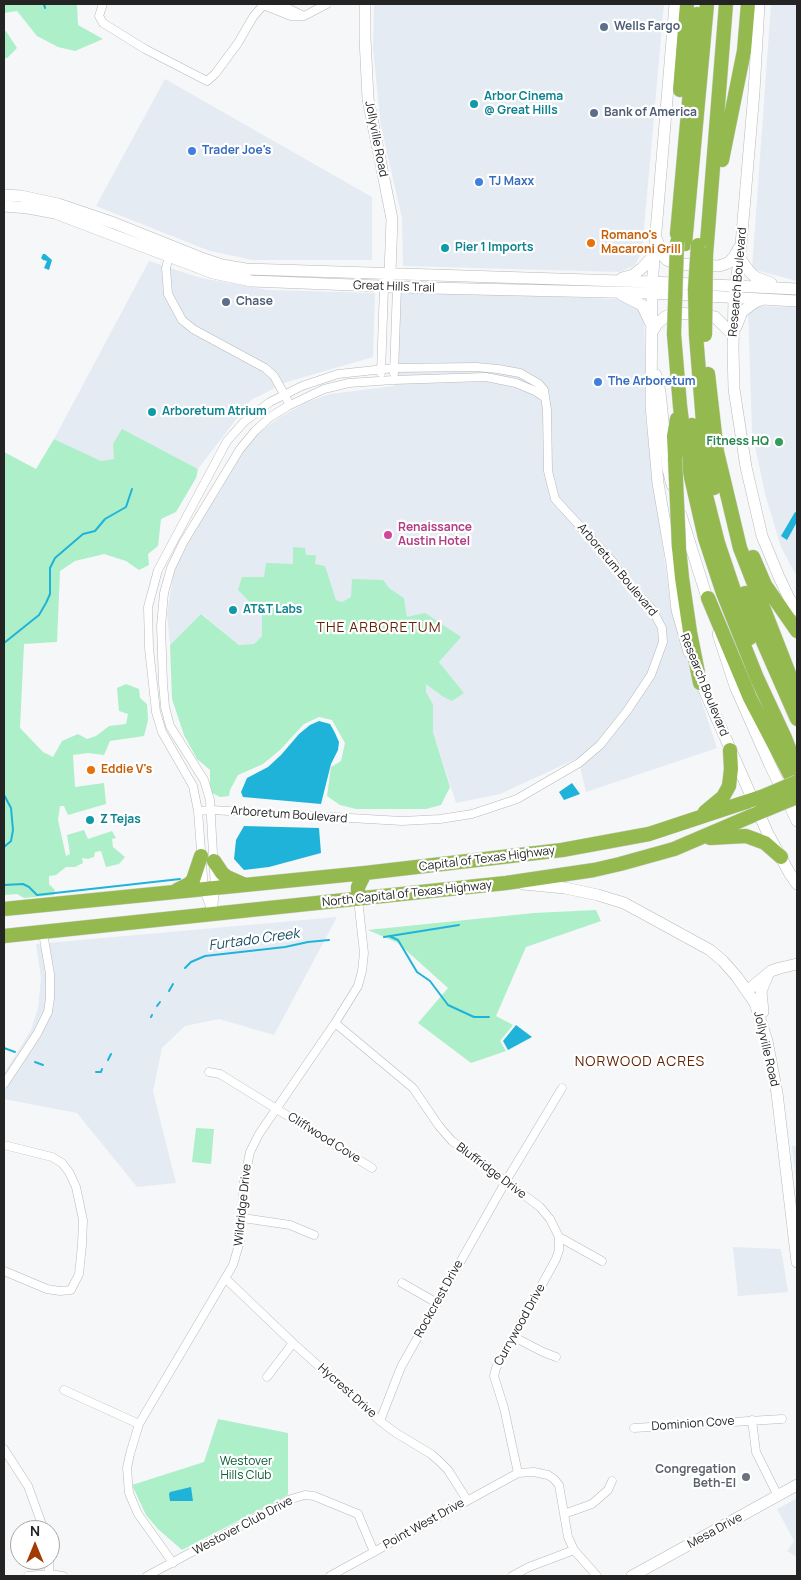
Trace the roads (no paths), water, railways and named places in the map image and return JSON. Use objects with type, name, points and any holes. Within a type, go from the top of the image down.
[{"type":"highway","points":[[687,4],[676,144],[679,206],[692,244]]},
{"type":"highway","points":[[679,206],[698,4]]},
{"type":"highway","points":[[707,4],[692,244],[686,383],[697,460],[718,543],[750,638],[797,746]]},
{"type":"highway","points":[[692,244],[719,4]]},
{"type":"highway","points":[[713,182],[726,4]]},
{"type":"highway","points":[[748,4],[742,59],[722,158],[692,244],[674,281],[689,335],[740,548],[797,694]]},
{"type":"highway","points":[[689,335],[680,406],[674,436],[680,548],[686,605],[700,682]]},
{"type":"highway","points":[[689,335],[705,447],[723,530],[757,628],[797,719]]},
{"type":"highway","points":[[680,406],[691,477],[705,538],[723,593],[757,678],[797,768]]},
{"type":"highway","points":[[732,515],[766,586],[797,631]]},
{"type":"highway","points":[[708,598],[750,698],[797,788]]},
{"type":"highway","points":[[690,821],[713,807],[726,792],[730,778],[730,750]]},
{"type":"highway","name":"North Capital of Texas Highway","points":[[4,936],[506,883],[620,864],[674,849],[701,838],[797,782]]},
{"type":"highway","name":"North Capital of Texas Highway","points":[[762,804],[797,797]]},
{"type":"highway","name":"Capital of Texas Highway","points":[[210,889],[562,850],[649,834],[690,821],[762,804]]},
{"type":"highway","points":[[701,838],[746,836],[765,844],[781,858]]},
{"type":"highway","points":[[172,893],[189,884],[208,859],[227,878],[246,885]]},
{"type":"highway","points":[[358,899],[358,887],[365,873]]},
{"type":"highway","points":[[4,909],[210,889]]},
{"type":"street","points":[[103,4],[99,16],[103,24],[145,49],[208,81],[221,67],[264,5],[291,16],[304,16],[327,4]]},
{"type":"street","points":[[279,4],[304,16]]},
{"type":"street","name":"Jollyville Road","points":[[365,4],[364,38],[368,100],[392,219],[390,273]]},
{"type":"street","name":"Research Boulevard","points":[[675,4],[652,287],[651,420],[658,482],[672,564],[677,610],[686,646],[730,750],[762,804],[781,858],[797,884]]},
{"type":"street","name":"Research Boulevard","points":[[759,4],[754,92],[735,292],[733,335],[734,389],[746,467],[761,529],[770,557],[789,598],[797,610]]},
{"type":"street","name":"Great Hills Trail","points":[[4,195],[55,214],[170,251],[222,265],[246,269],[390,273],[735,292],[784,287],[797,289]]},
{"type":"street","name":"Great Hills Trail","points":[[4,206],[21,201]]},
{"type":"street","points":[[655,236],[663,256],[666,260],[676,264],[719,266],[728,263],[740,251],[748,271],[755,277],[784,287]]},
{"type":"street","points":[[170,251],[166,268],[168,294],[182,320],[193,329],[264,368],[274,376],[290,404]]},
{"type":"street","name":"Great Hills Trail","points":[[170,251],[213,273],[244,280],[384,287],[616,286]]},
{"type":"street","points":[[654,254],[639,270],[616,286],[642,305],[652,329],[665,317],[673,313],[692,314],[715,317],[733,335],[742,312],[755,302],[766,299]]},
{"type":"street","points":[[380,380],[384,287],[390,273]]},
{"type":"street","points":[[390,273],[397,287],[393,380]]},
{"type":"street","name":"Great Hills Trail","points":[[735,292],[766,299],[797,301]]},
{"type":"street","name":"Research Boulevard","points":[[652,351],[660,392],[668,469],[678,508],[735,686],[797,821]]},
{"type":"street","name":"Arboretum Boulevard","points":[[198,811],[211,810],[402,821],[440,819],[472,814],[517,799],[555,778],[590,754],[627,711],[651,675],[663,642],[662,628],[652,609],[622,577],[614,562],[555,499],[548,471],[547,410],[544,390],[539,384],[529,377],[509,371],[476,366],[394,368],[338,374],[285,394],[257,411],[227,441],[158,570],[148,607],[149,648],[156,712],[162,732],[193,786],[198,811],[208,859],[210,889]]},
{"type":"street","name":"Arboretum Boulevard","points":[[213,914],[208,859],[211,810],[204,780],[170,726],[165,707],[161,651],[164,593],[171,568],[183,543],[240,449],[270,417],[290,404],[318,391],[338,385],[380,380],[492,378],[526,386],[544,397]]},
{"type":"street","name":"Jollyville Road","points":[[506,883],[565,888],[624,903],[710,950],[732,971],[755,1003],[763,1024],[777,1093],[797,1262]]},
{"type":"street","name":"Wildridge Drive","points":[[173,1563],[138,1514],[129,1493],[127,1468],[139,1424],[226,1279],[238,1253],[243,1218],[244,1181],[250,1152],[259,1134],[358,986],[364,953],[358,899]]},
{"type":"street","points":[[4,1084],[41,1028],[48,1012],[50,974],[43,933]]},
{"type":"street","points":[[747,991],[770,972],[797,964]]},
{"type":"street","points":[[763,1024],[761,991],[770,972]]},
{"type":"street","name":"Bluffridge Drive","points":[[335,1023],[413,1088],[452,1142],[540,1207],[550,1219],[559,1237]]},
{"type":"street","name":"Cliffwood Cove","points":[[209,1072],[220,1074],[372,1168]]},
{"type":"street","name":"Rockcrest Drive","points":[[380,1421],[401,1367],[506,1181],[562,1088]]},
{"type":"street","points":[[4,1145],[52,1157],[62,1163],[69,1172],[76,1187],[83,1220],[79,1274],[71,1290],[47,1289],[4,1271]]},
{"type":"street","points":[[243,1218],[290,1225],[314,1235]]},
{"type":"street","points":[[559,1237],[602,1261]]},
{"type":"street","name":"Currywood Drive","points":[[518,1473],[504,1408],[494,1376],[496,1368],[556,1259],[560,1250],[559,1237]]},
{"type":"street","name":"Hycrest Drive","points":[[226,1279],[293,1344],[380,1421],[440,1461],[467,1500]]},
{"type":"street","points":[[402,1283],[437,1303]]},
{"type":"street","points":[[514,1337],[543,1352],[556,1356]]},
{"type":"street","points":[[267,1377],[293,1344]]},
{"type":"street","points":[[64,1390],[139,1424]]},
{"type":"street","name":"Dominion Cove","points":[[634,1428],[782,1419]]},
{"type":"street","name":"Dominion Cove","points":[[752,1420],[756,1452],[778,1496]]},
{"type":"street","points":[[4,1450],[28,1486],[40,1520]]},
{"type":"street","points":[[518,1473],[534,1472],[548,1475],[559,1485],[568,1537],[574,1550],[596,1576]]},
{"type":"street","name":"Point West Drive","points":[[330,1576],[518,1473]]},
{"type":"street","points":[[564,1514],[592,1504],[608,1490],[612,1481]]},
{"type":"street","name":"Mesa Drive","points":[[632,1576],[797,1485]]},
{"type":"street","name":"Westover Club Drive","points":[[147,1576],[291,1499],[305,1495],[331,1502],[358,1514],[374,1552]]},
{"type":"street","points":[[512,1576],[529,1567],[574,1550]]},
{"type":"street","points":[[28,1576],[49,1574],[63,1576]]},
{"type":"water","points":[[43,254],[52,260],[49,270],[44,268],[47,261],[41,258]]},
{"type":"water","points":[[795,512],[797,513],[797,522],[787,540],[781,536]]},
{"type":"water","points":[[319,721],[330,724],[339,742],[338,750],[331,764],[321,804],[243,797],[241,792],[247,778],[268,767],[299,734],[310,725]]},
{"type":"water","points":[[572,783],[580,794],[564,800],[559,792]]},
{"type":"water","points":[[244,826],[319,828],[321,853],[269,867],[244,870],[234,859],[236,840]]},
{"type":"water","points":[[516,1025],[532,1037],[508,1050],[503,1041]]},
{"type":"water","points":[[191,1487],[193,1501],[170,1501],[170,1492]]},
{"type":"waterway","points":[[44,4],[45,8]]},
{"type":"waterway","points":[[4,643],[39,615],[50,594],[50,568],[55,558],[83,534],[95,531],[105,519],[126,507],[132,489]]},
{"type":"waterway","points":[[4,795],[11,808],[13,830],[11,841],[4,847]]},
{"type":"waterway","points":[[4,885],[23,884],[37,895],[180,879]]},
{"type":"waterway","name":"Furtado Creek","points":[[384,937],[459,925]]},
{"type":"waterway","points":[[389,936],[398,940],[417,972],[430,981],[448,1005],[474,1017],[489,1017]]},
{"type":"waterway","name":"Furtado Creek","points":[[185,968],[191,962],[205,956],[329,940]]},
{"type":"waterway","name":"Furtado Creek","points":[[169,991],[173,984]]},
{"type":"waterway","name":"Furtado Creek","points":[[157,1006],[160,1002]]},
{"type":"waterway","name":"Furtado Creek","points":[[4,1048],[15,1052]]},
{"type":"waterway","name":"Furtado Creek","points":[[108,1060],[111,1054]]},
{"type":"waterway","name":"Furtado Creek","points":[[35,1062],[43,1065]]},
{"type":"waterway","name":"Furtado Creek","points":[[96,1072],[101,1072],[102,1069]]},
{"type":"place","name":"Wells Fargo","points":[[604,27]]},
{"type":"place","name":"Arbor Cinema @ Great Hills","points":[[474,104]]},
{"type":"place","name":"Bank of America","points":[[594,113]]},
{"type":"place","name":"Trader Joe's","points":[[192,151]]},
{"type":"place","name":"TJ Maxx","points":[[479,182]]},
{"type":"place","name":"Romano's Macaroni Grill","points":[[591,243]]},
{"type":"place","name":"Pier 1 Imports","points":[[445,248]]},
{"type":"place","name":"Chase","points":[[226,302]]},
{"type":"place","name":"The Arboretum","points":[[598,382]]},
{"type":"place","name":"Arboretum Atrium","points":[[152,412]]},
{"type":"place","name":"Fitness HQ","points":[[779,442]]},
{"type":"place","name":"Renaissance Austin Hotel","points":[[388,535]]},
{"type":"place","name":"AT&T Labs","points":[[233,610]]},
{"type":"place","name":"Eddie V's","points":[[91,770]]},
{"type":"place","name":"Z Tejas","points":[[90,820]]},
{"type":"place","name":"Congregation Beth-El","points":[[746,1477]]},
{"type":"district","name":"THE ARBORETUM","points":[[379,628]]},
{"type":"district","name":"NORWOOD ACRES","points":[[640,1062]]},
{"type":"park label","name":"Westover Hills Club","points":[[246,1469]]}]
